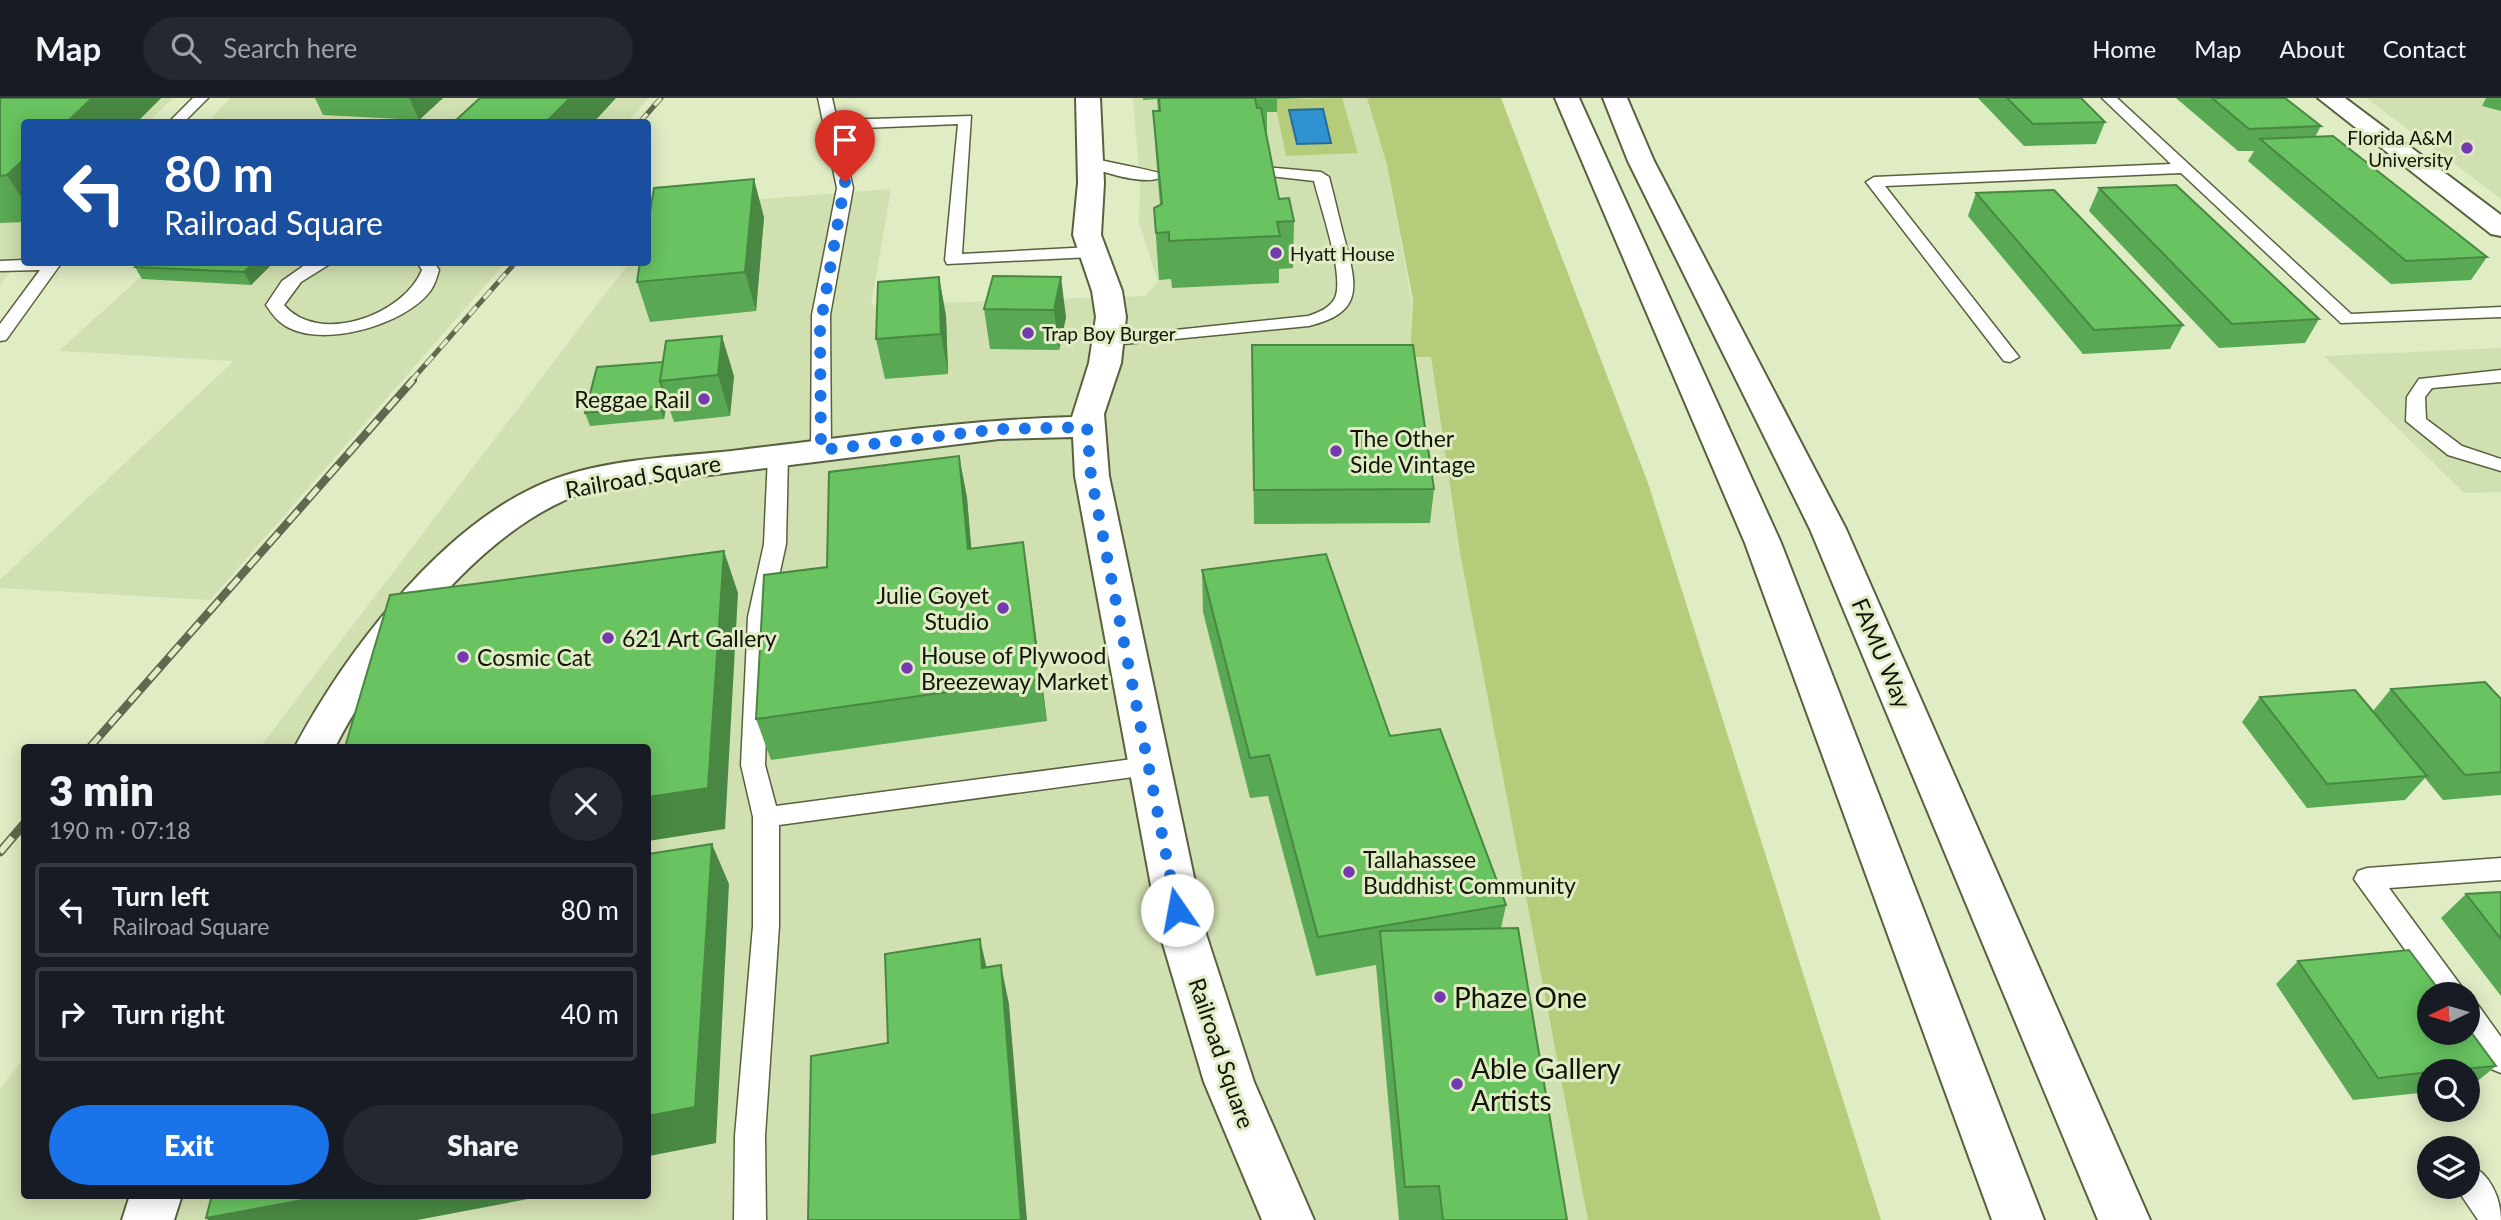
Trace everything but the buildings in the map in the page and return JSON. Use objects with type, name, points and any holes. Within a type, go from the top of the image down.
[{"type":"street","name":"Railroad Square","points":[[1088,98],[1091,163],[1087,226],[1091,252],[1109,304],[1109,342],[1087,427],[1091,476],[1183,934],[1200,998],[1229,1082],[1288,1220]]},
{"type":"street","points":[[2330,98],[2501,228]]},
{"type":"street","points":[[1567,99],[1763,542],[2018,1220]]},
{"type":"street","name":"FAMU Way","points":[[1619,103],[1642,160],[1789,448],[1839,555],[2124,1220]]},
{"type":"street","name":"Railroad Square","points":[[317,744],[362,666],[393,626],[481,540],[523,508],[555,491],[589,481],[821,450],[999,429],[1087,427]]},
{"type":"street","points":[[148,1220],[155,1199]]},
{"type":"lane","points":[[179,119],[201,98]]},
{"type":"lane","points":[[821,450],[820,327],[845,188],[825,98]]},
{"type":"lane","points":[[2109,98],[2347,319],[2501,312]]},
{"type":"lane","points":[[832,125],[966,119],[953,260],[1091,252]]},
{"type":"lane","points":[[1091,163],[1121,172],[1157,176]]},
{"type":"lane","points":[[2010,357],[1874,182],[2185,168]]},
{"type":"lane","points":[[1109,342],[1309,321],[1334,312],[1344,299],[1347,284],[1321,177],[1265,172]]},
{"type":"lane","points":[[0,266],[21,265]]},
{"type":"lane","points":[[0,336],[52,266]]},
{"type":"lane","points":[[307,266],[280,292],[275,305],[280,317],[295,325],[316,329],[351,327],[403,308],[421,295],[430,281],[431,270],[428,266]]},
{"type":"lane","points":[[297,276],[317,266]]},
{"type":"lane","points":[[2501,376],[2426,383],[2416,397],[2416,421],[2440,444],[2461,456],[2501,465]]},
{"type":"lane","points":[[750,1220],[750,1136],[766,926],[766,817],[753,765],[759,617],[775,544],[778,456]]},
{"type":"lane","points":[[766,817],[1148,766]]},
{"type":"lane","points":[[2443,982],[2367,878],[2501,869]]},
{"type":"lane","points":[[2480,1031],[2501,1060]]},
{"type":"lane","points":[[2480,1197],[2496,1220]]},
{"type":"shaded area","points":[[0,98],[173,98],[151,119],[21,119],[21,258],[0,285]]},
{"type":"shaded area","points":[[230,98],[649,98],[630,119],[211,119]]},
{"type":"shaded area","points":[[1133,98],[1367,98],[1387,165],[1412,302],[1410,357],[1431,356],[1460,553],[1588,1220],[0,1220],[0,1089],[21,1061],[21,1199],[651,1199],[651,744],[262,744],[627,266],[651,266],[651,255],[672,206],[891,189],[871,305],[1145,296],[1158,282],[1139,223],[1140,185]]},
{"type":"shaded area","name":"Florida A&M University","points":[[2366,98],[2501,98],[2501,199]]},
{"type":"shaded area","points":[[153,266],[502,266],[210,600],[0,588],[0,580],[234,361],[59,351]]},
{"type":"shaded area","points":[[2501,348],[2501,492],[2464,493],[2324,356]]},
{"type":"green space","points":[[1342,98],[1358,153],[1286,156],[1274,99]]},
{"type":"green space","points":[[1367,98],[1501,98],[1648,483],[1881,1220],[1588,1220],[1460,553],[1431,357],[1410,357],[1413,300],[1387,165]]},
{"type":"water","points":[[1323,109],[1331,143],[1297,144],[1289,110]]},
{"type":"railway","points":[[643,119],[661,98]]},
{"type":"railway","points":[[411,381],[512,266]]},
{"type":"railway","points":[[93,744],[413,380]]},
{"type":"railway","points":[[0,852],[21,828]]},
{"type":"place","name":"Florida A&M University","points":[[2467,148]]},
{"type":"place","name":"Hyatt House","points":[[1276,253]]},
{"type":"place","name":"Trap Boy Burger","points":[[1028,333]]},
{"type":"place","name":"Reggae Rail","points":[[704,399]]},
{"type":"place","name":"The Other Side Vintage","points":[[1336,451]]},
{"type":"place","name":"Julie Goyet Studio","points":[[1003,608]]},
{"type":"place","name":"621 Art Gallery","points":[[608,638]]},
{"type":"place","name":"Cosmic Cat","points":[[463,657]]},
{"type":"place","name":"House of Plywood Breezeway Market","points":[[907,668]]},
{"type":"place","name":"Tallahassee Buddhist Community","points":[[1349,872]]},
{"type":"place","name":"Phaze One","points":[[1440,997]]},
{"type":"place","name":"Able Gallery Artists","points":[[1457,1084]]},
{"type":"route","points":[[845,182],[845,196],[820,327],[821,450],[999,429],[1087,427],[1091,476],[1177,910]]}]
